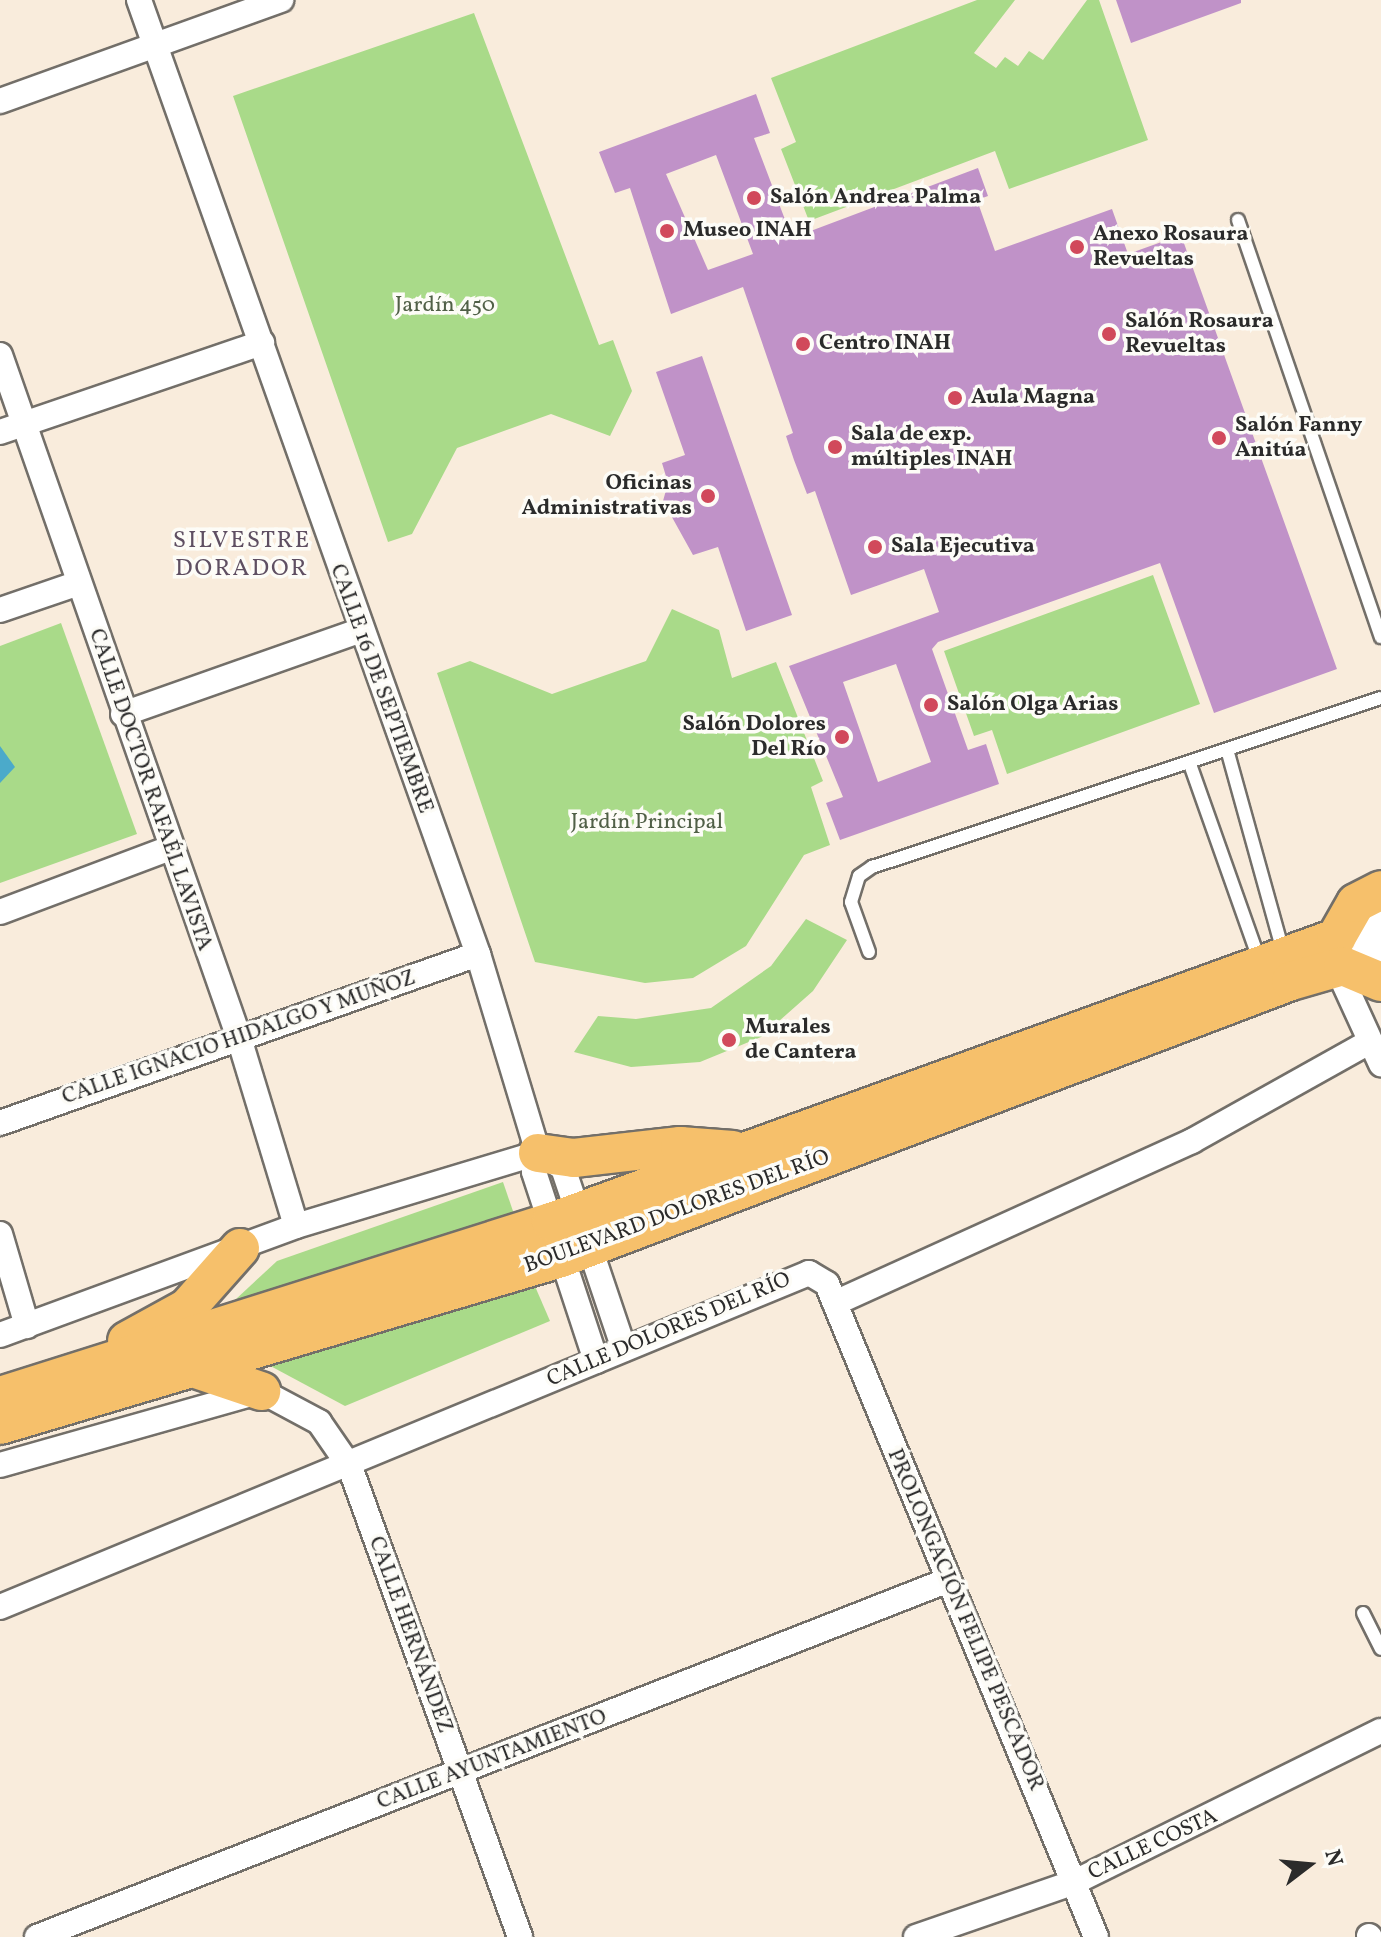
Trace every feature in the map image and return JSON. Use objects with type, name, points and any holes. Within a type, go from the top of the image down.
[{"type":"main road","points":[[1381,890],[1356,903],[1339,957],[1381,982]]},
{"type":"main road","name":"BOULEVARD DOLORES DEL RÍO","points":[[0,1396],[570,1235],[748,1151],[1276,973],[1339,957]]},
{"type":"main road","name":"BOULEVARD DOLORES DEL RÍO","points":[[0,1425],[196,1369],[570,1235],[1276,973]]},
{"type":"main road","points":[[538,1153],[748,1151]]},
{"type":"main road","points":[[89,1372],[119,1345],[187,1308],[240,1248]]},
{"type":"main road","points":[[196,1369],[261,1391]]},
{"type":"street","name":"CALLE 16 DE SEPTIEMBRE","points":[[139,0],[262,343],[359,631],[478,954],[538,1153]]},
{"type":"street","points":[[0,101],[281,0]]},
{"type":"street","points":[[0,432],[262,343]]},
{"type":"street","name":"CALLE DOCTOR RAFAÉL LAVISTA","points":[[0,355],[168,849],[239,1038],[296,1226]]},
{"type":"street","points":[[0,610],[79,583]]},
{"type":"street","points":[[123,714],[359,631]]},
{"type":"street","points":[[0,912],[168,849]]},
{"type":"street","points":[[1339,957],[1381,926]]},
{"type":"street","name":"CALLE IGNACIO HIDALGO Y MUÑOZ","points":[[0,1123],[478,954]]},
{"type":"street","points":[[1339,957],[1381,956]]},
{"type":"street","points":[[1339,957],[1369,1042],[1381,1064]]},
{"type":"street","points":[[835,1303],[1192,1141],[1369,1042]]},
{"type":"street","points":[[0,1335],[296,1226],[538,1153],[563,1168],[570,1235],[596,1361]]},
{"type":"street","points":[[0,1234],[27,1326]]},
{"type":"street","points":[[570,1235],[624,1349]]},
{"type":"street","name":"CALLE DOLORES DEL RÍO","points":[[0,1607],[350,1467],[801,1274],[819,1277],[835,1303]]},
{"type":"street","name":"PROLONGACIÓN FELIPE PESCADOR","points":[[835,1303],[946,1581],[1096,1937]]},
{"type":"street","points":[[0,1465],[261,1391]]},
{"type":"street","name":"CALLE HERNÁNDEZ","points":[[261,1391],[319,1422],[350,1467],[520,1937]]},
{"type":"street","name":"CALLE AYUNTAMIENTO","points":[[37,1937],[946,1581]]},
{"type":"street","name":"CALLE COSTA","points":[[916,1937],[1075,1882],[1381,1731]]},
{"type":"lane","points":[[1238,220],[1381,637]]},
{"type":"lane","points":[[869,952],[851,902],[859,876],[872,867],[1191,767],[1381,698]]},
{"type":"lane","points":[[1228,753],[1276,973]]},
{"type":"lane","points":[[1191,767],[1276,973]]},
{"type":"lane","points":[[1363,1613],[1381,1649]]},
{"type":"green space","points":[[977,0],[1015,0],[974,53],[996,68],[1005,57],[1018,66],[1029,51],[1043,60],[1087,0],[1099,0],[1148,140],[1009,189],[995,151],[809,221],[781,149],[796,142],[771,78]]},
{"type":"green space","name":"Jardín 450","points":[[474,13],[599,345],[613,340],[632,391],[610,436],[551,414],[457,448],[412,534],[388,542],[233,96]]},
{"type":"green space","points":[[1153,575],[1200,704],[1007,774],[992,730],[974,736],[944,651]]},
{"type":"green space","name":"Jardín Principal","points":[[672,609],[719,630],[732,678],[776,662],[823,781],[811,787],[830,845],[804,855],[746,946],[693,978],[645,983],[535,962],[437,673],[470,661],[552,694],[646,661]]},
{"type":"green space","points":[[61,623],[137,834],[0,883],[0,646]]},
{"type":"green space","points":[[806,919],[847,940],[813,991],[761,1037],[700,1062],[631,1067],[574,1052],[598,1016],[636,1019],[711,1008],[771,966]]},
{"type":"green space","points":[[503,1182],[515,1217],[221,1313],[277,1261]]},
{"type":"green space","points":[[534,1284],[550,1321],[345,1406],[263,1362]]},
{"type":"water","points":[[0,746],[15,767],[0,783]]},
{"type":"building","points":[[1116,0],[1241,0],[1241,3],[1131,43]]},
{"type":"building","points":[[756,94],[770,133],[754,138],[792,238],[978,168],[988,196],[977,200],[995,251],[1112,209],[1128,254],[1181,235],[1337,669],[1214,713],[1160,563],[938,642],[932,649],[968,750],[986,744],[999,784],[840,840],[826,803],[843,797],[789,666],[939,612],[924,569],[851,595],[815,491],[807,494],[794,460],[786,436],[793,433],[743,287],[671,314],[630,188],[615,193],[599,152]],"holes":[[[716,155],[753,254],[708,270],[666,174]],[[896,664],[931,762],[878,782],[843,682]]]},
{"type":"building","name":"Oficinas Administrativas","points":[[702,356],[792,615],[746,631],[718,547],[693,555],[663,501],[668,483],[662,463],[685,455],[656,372]]},
{"type":"place","name":"Salón Andrea Palma","points":[[754,198]]},
{"type":"place","name":"Museo INAH","points":[[667,231]]},
{"type":"place","name":"Anexo Rosaura Revueltas","points":[[1077,247]]},
{"type":"place","name":"Salón Rosaura Revueltas","points":[[1109,334]]},
{"type":"place","name":"Centro INAH","points":[[803,344]]},
{"type":"place","name":"Aula Magna","points":[[955,398]]},
{"type":"place","name":"Salón Fanny Anitúa","points":[[1219,438]]},
{"type":"place","name":"Sala de exp. múltiples INAH","points":[[835,447]]},
{"type":"place","name":"Oficinas Administrativas","points":[[708,496]]},
{"type":"place","name":"Sala Ejecutiva","points":[[875,547]]},
{"type":"place","name":"Salón Olga Arias","points":[[931,705]]},
{"type":"place","name":"Salón Dolores Del Río","points":[[842,737]]},
{"type":"place","name":"Murales de Cantera","points":[[729,1040]]},
{"type":"district","name":"SILVESTRE DORADOR","points":[[242,556]]}]
